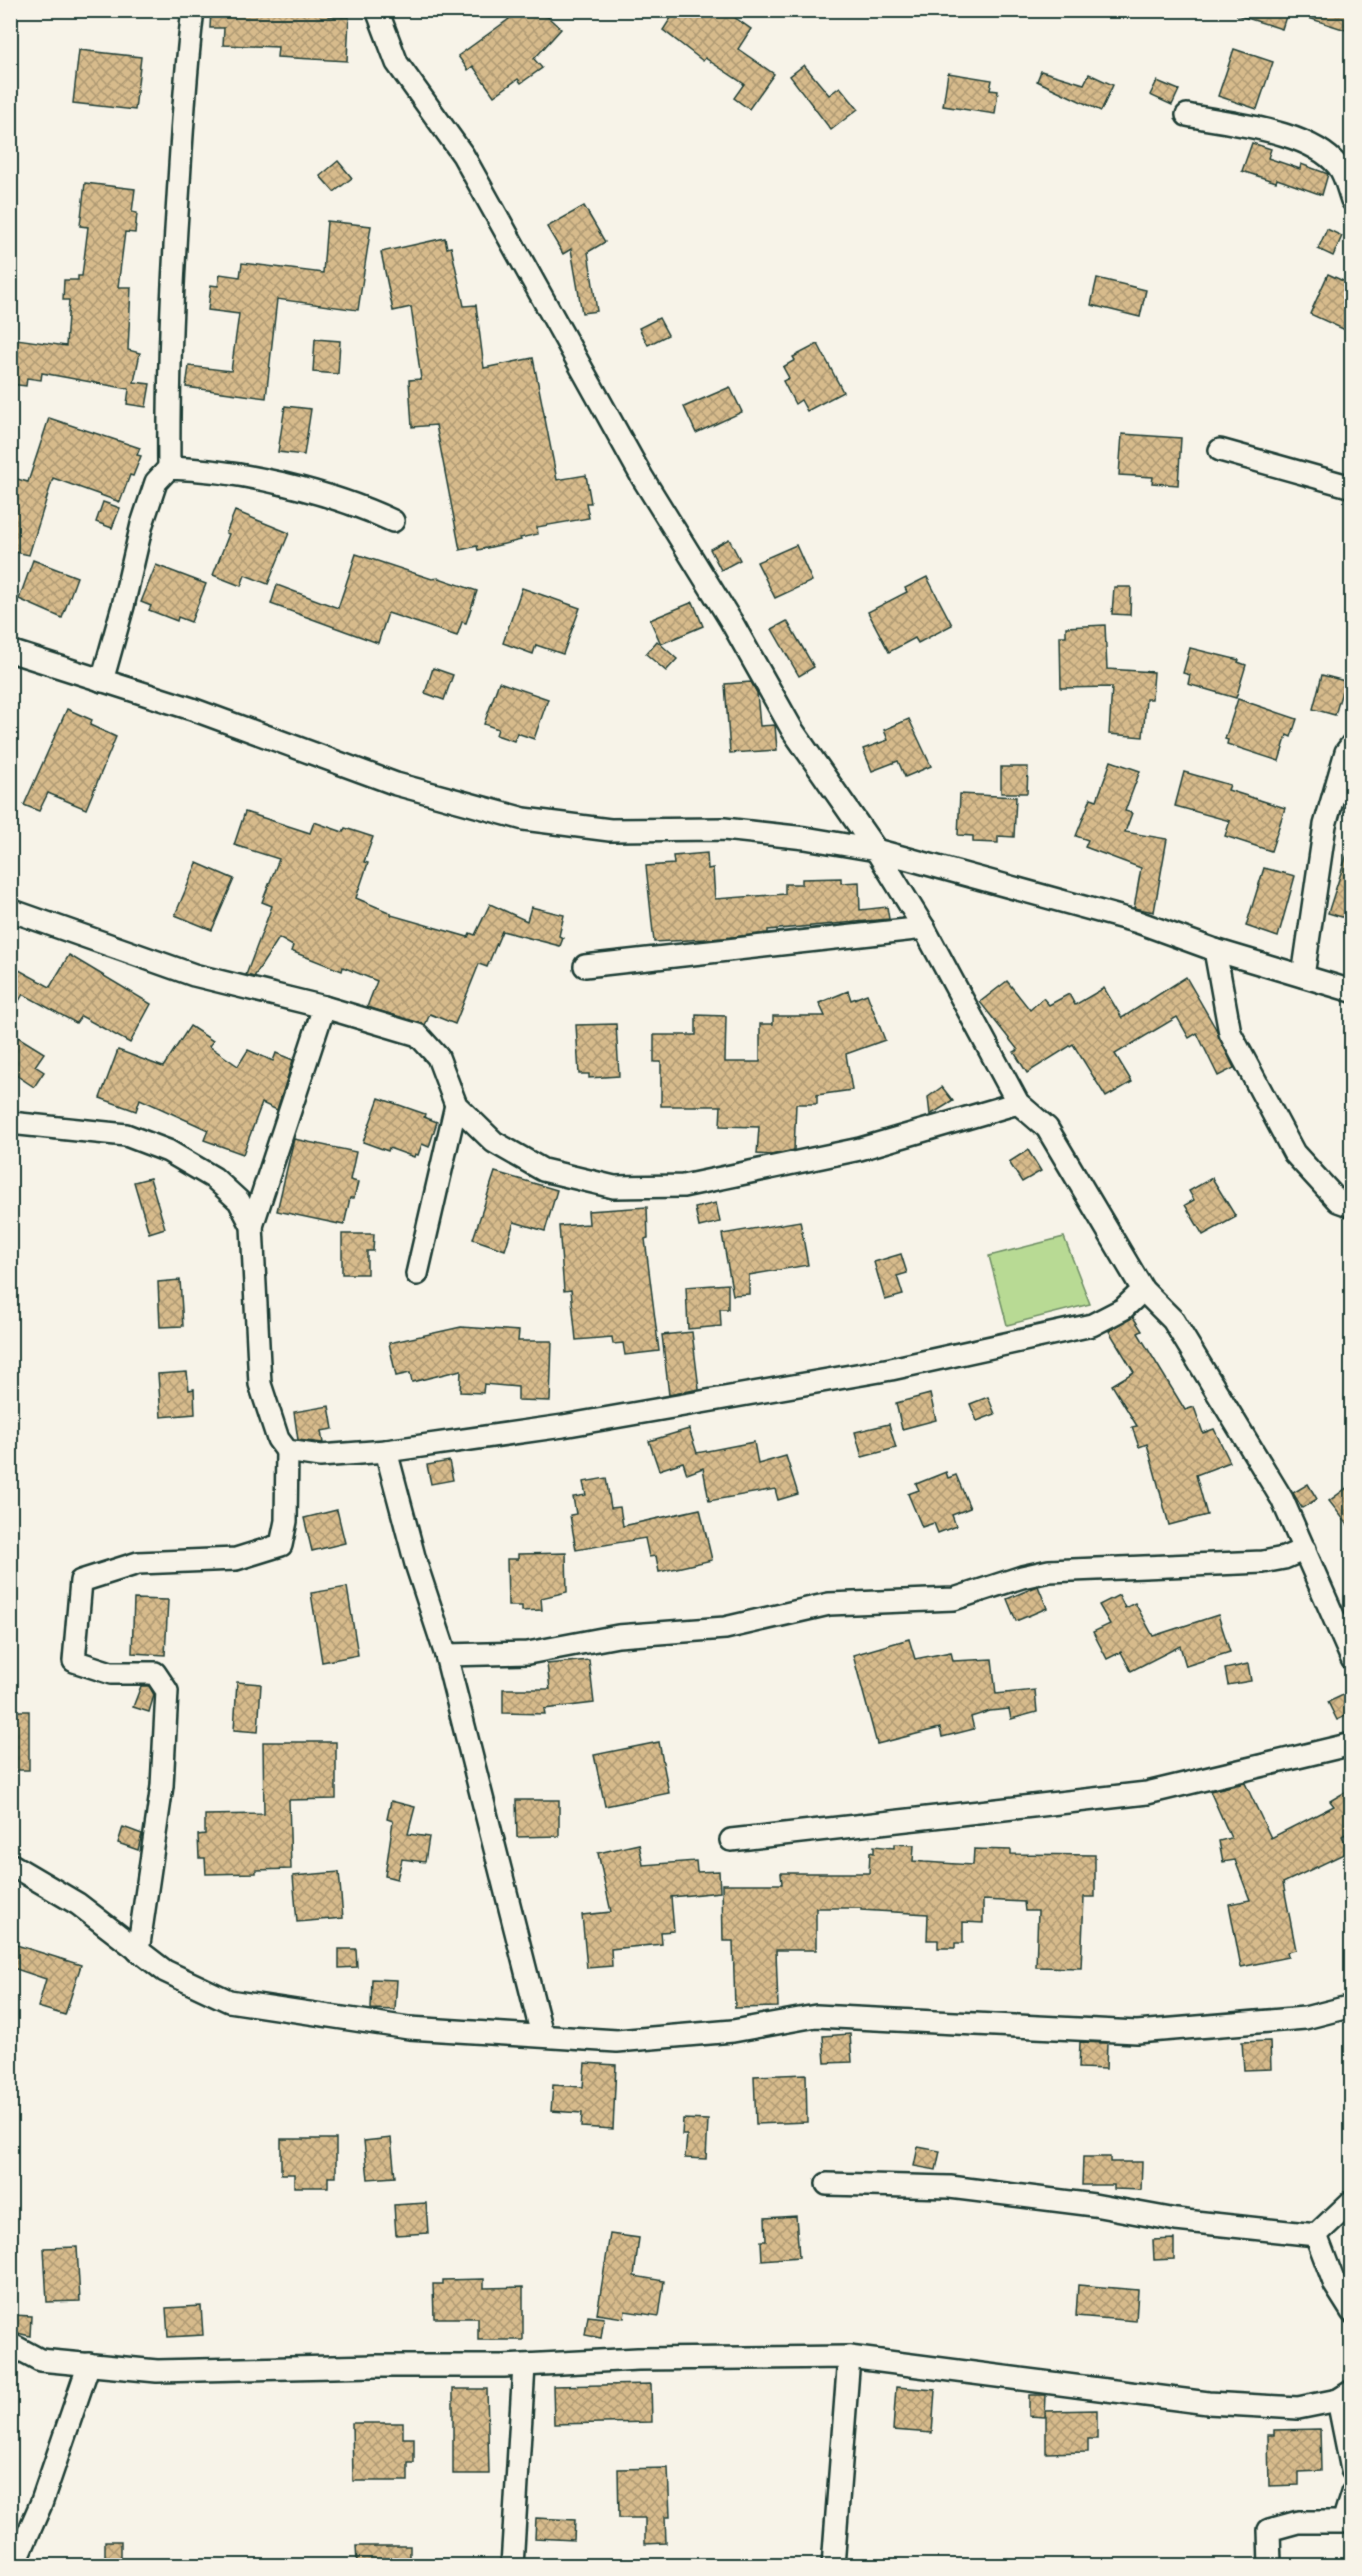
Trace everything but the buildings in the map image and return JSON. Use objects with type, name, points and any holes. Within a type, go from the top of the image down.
[{"type":"street","points":[[102,681],[145,514],[156,482],[169,468],[168,378],[172,291],[180,139],[193,10]]},
{"type":"street","points":[[377,10],[397,63],[463,155],[630,457],[731,621],[793,731],[876,849],[924,928],[1018,1103],[1047,1128],[1143,1290],[1173,1320],[1196,1354],[1282,1499],[1352,1659]]},
{"type":"street","points":[[1187,115],[1290,137],[1321,149],[1339,167],[1352,200]]},
{"type":"street","points":[[1220,450],[1352,487]]},
{"type":"street","points":[[169,468],[197,469],[328,494],[393,520]]},
{"type":"street","points":[[10,651],[192,709],[396,784],[524,819],[610,830],[724,829],[876,849],[1138,922],[1215,950],[1352,991]]},
{"type":"street","points":[[1303,976],[1324,825],[1346,752],[1352,744]]},
{"type":"street","points":[[10,910],[194,975],[324,1007],[418,1035],[438,1056],[456,1105],[494,1142],[543,1170],[614,1187],[683,1186],[849,1151],[1018,1103]]},
{"type":"street","points":[[585,966],[924,928]]},
{"type":"street","points":[[1215,950],[1230,1033],[1294,1153],[1338,1201],[1352,1206]]},
{"type":"street","points":[[138,1951],[162,1786],[167,1691],[155,1673],[111,1673],[74,1661],[81,1581],[138,1563],[236,1559],[281,1545],[286,1521],[287,1451],[278,1439],[260,1384],[252,1226],[324,1007]]},
{"type":"street","points":[[417,1274],[456,1105]]},
{"type":"street","points":[[10,1123],[126,1135],[168,1151],[214,1178],[238,1201],[252,1226]]},
{"type":"street","points":[[287,1451],[320,1456],[386,1451],[563,1426],[891,1369],[1092,1325],[1123,1309],[1143,1290]]},
{"type":"street","points":[[386,1451],[416,1564],[446,1655],[542,2035]]},
{"type":"street","points":[[446,1655],[528,1653],[618,1636],[725,1628],[829,1604],[954,1599],[1022,1576],[1049,1571],[1263,1562],[1284,1558],[1305,1549]]},
{"type":"street","points":[[731,1840],[1147,1793],[1352,1744]]},
{"type":"street","points":[[10,1864],[78,1904],[165,1971],[229,2001],[409,2028],[617,2041],[733,2031],[816,2016],[1137,2032],[1305,2018],[1352,2006]]},
{"type":"street","points":[[827,2184],[950,2187],[1094,2205],[1176,2220],[1316,2235],[1352,2201]]},
{"type":"street","points":[[1316,2235],[1335,2285],[1352,2312]]},
{"type":"street","points":[[10,2344],[40,2360],[157,2371],[524,2366],[638,2359],[849,2356],[1208,2403],[1298,2408],[1345,2395],[1352,2470]]},
{"type":"street","points":[[833,2565],[849,2356]]},
{"type":"street","points":[[14,2565],[41,2505],[89,2364]]},
{"type":"street","points":[[512,2565],[524,2366]]},
{"type":"street","points":[[1269,2565],[1269,2530],[1298,2522],[1343,2522],[1352,2493]]},
{"type":"green space","points":[[1064,1237],[1090,1304],[1007,1325],[989,1256]]}]
